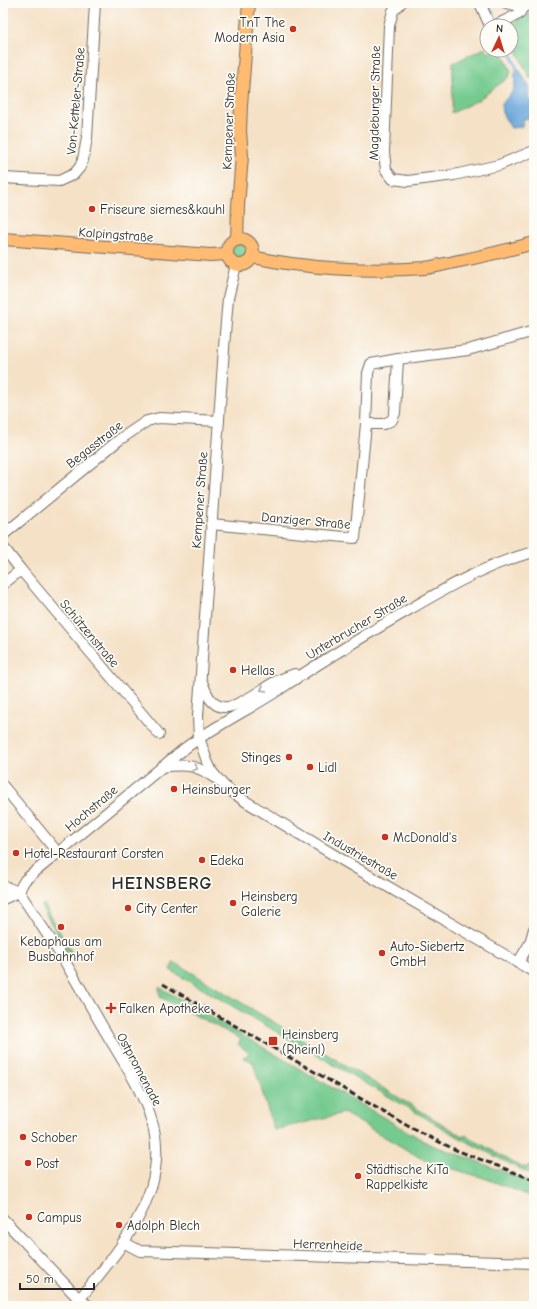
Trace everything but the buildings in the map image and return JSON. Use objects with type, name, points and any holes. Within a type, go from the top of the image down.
[{"type":"main road","name":"Kempener Straße","points":[[238,240],[238,206],[242,156],[240,131],[241,105],[249,3]]},
{"type":"main road","name":"Kolpingstraße","points":[[3,239],[210,255],[227,254]]},
{"type":"main road","points":[[238,240],[244,240],[250,244],[253,250],[253,257],[243,265],[236,265],[230,261],[227,254],[229,246],[232,242],[238,240]]},
{"type":"main road","points":[[253,257],[292,264],[330,268],[426,268],[479,257],[534,243]]},
{"type":"street","name":"Von-Ketteler-Straße","points":[[3,178],[59,181],[74,174],[80,167],[83,160],[87,138],[95,3]]},
{"type":"street","name":"Magdeburger Straße","points":[[401,3],[393,11],[388,34],[384,152],[386,170],[393,179],[408,181],[454,175],[499,165],[534,151]]},
{"type":"street","points":[[480,3],[487,18]]},
{"type":"street","points":[[506,3],[523,7],[534,4]]},
{"type":"street","points":[[511,18],[519,14],[523,7]]},
{"type":"street","name":"Kempener Straße","points":[[199,738],[198,716],[228,298],[236,265]]},
{"type":"street","name":"Danziger Straße","points":[[211,524],[355,538],[366,424],[368,373],[371,364],[468,350],[534,331]]},
{"type":"street","points":[[366,424],[384,424],[392,420],[395,413],[398,359]]},
{"type":"street","name":"Begasstraße","points":[[3,535],[119,440],[147,421],[159,418],[219,421]]},
{"type":"street","name":"Schützenstraße","points":[[3,547],[159,734]]},
{"type":"street","name":"Unterbrucher Straße","points":[[199,738],[408,610],[444,590],[492,565],[513,557],[534,552]]},
{"type":"street","points":[[3,584],[21,570]]},
{"type":"street","points":[[201,678],[206,693],[211,701],[223,707],[233,706],[277,681],[312,668]]},
{"type":"street","name":"Hochstraße","points":[[19,892],[25,880],[199,738]]},
{"type":"street","name":"Industriestraße","points":[[199,738],[212,772],[224,786],[245,801],[344,861],[534,972]]},
{"type":"street","points":[[162,767],[184,765],[195,767],[204,771],[224,786]]},
{"type":"street","points":[[3,786],[58,853]]},
{"type":"street","points":[[3,886],[19,892]]},
{"type":"street","points":[[3,899],[19,892]]},
{"type":"street","name":"Ostpromenade","points":[[19,892],[69,969],[135,1082],[147,1104],[153,1123],[156,1152],[153,1181],[149,1196],[123,1242],[77,1303]]},
{"type":"street","points":[[518,963],[530,943],[534,929]]},
{"type":"street","points":[[3,1219],[77,1303],[88,1306]]},
{"type":"street","name":"Herrenheide","points":[[123,1242],[140,1251],[534,1263]]},
{"type":"green space","points":[[534,12],[534,77],[530,79],[519,55],[519,20]]},
{"type":"green space","points":[[479,51],[479,58],[505,58],[511,71],[509,77],[478,100],[452,113],[453,63]]},
{"type":"green space","points":[[240,244],[246,247],[249,253],[246,259],[240,262],[234,259],[231,253],[234,247]]},
{"type":"green space","points":[[44,904],[72,953],[69,954],[41,906]]},
{"type":"green space","points":[[174,962],[464,1137],[465,1135],[521,1167],[534,1165],[534,1175],[462,1139],[170,970]]},
{"type":"green space","points":[[159,987],[431,1145],[534,1184],[534,1198],[487,1179],[424,1160],[344,1113],[274,1130],[253,1062],[243,1057],[250,1054],[238,1044],[241,1039],[160,997]]},
{"type":"water","points":[[517,69],[519,69],[530,88],[528,95],[534,106],[534,135],[532,134],[529,117],[523,120],[522,127],[511,128],[502,113],[501,104],[514,88]]},
{"type":"waterway","points":[[487,3],[494,16]]},
{"type":"waterway","points":[[513,58],[518,72]]},
{"type":"railway","points":[[163,984],[413,1129],[456,1150],[534,1180]]},
{"type":"place","name":"TnT The Modern Asia","points":[[293,29]]},
{"type":"place","name":"Friseure siemes&kauhl","points":[[92,209]]},
{"type":"place","name":"Hellas","points":[[233,670]]},
{"type":"place","name":"Stinges","points":[[289,757]]},
{"type":"place","name":"Lidl","points":[[310,767]]},
{"type":"place","name":"Heinsburger","points":[[174,789]]},
{"type":"place","name":"McDonald's","points":[[385,837]]},
{"type":"place","name":"Hotel-Restaurant Corsten","points":[[16,853]]},
{"type":"place","name":"Edeka","points":[[202,860]]},
{"type":"place","name":"Heinsberg Galerie","points":[[233,903]]},
{"type":"place","name":"City Center","points":[[128,908]]},
{"type":"place","name":"Kebaphaus am Busbahnhof","points":[[61,927]]},
{"type":"place","name":"Auto-Siebertz GmbH","points":[[382,953]]},
{"type":"place","name":"Falken Apotheke","points":[[111,1008]]},
{"type":"place","name":"Heinsberg (Rheinl)","points":[[273,1041]]},
{"type":"place","name":"Schober","points":[[23,1137]]},
{"type":"place","name":"Post","points":[[28,1163]]},
{"type":"place","name":"Städtische KiTa Rappelkiste","points":[[358,1176]]},
{"type":"place","name":"Campus","points":[[29,1217]]},
{"type":"place","name":"Adolph Blech","points":[[119,1225]]},
{"type":"district","name":"HEINSBERG","points":[[162,883]]}]
